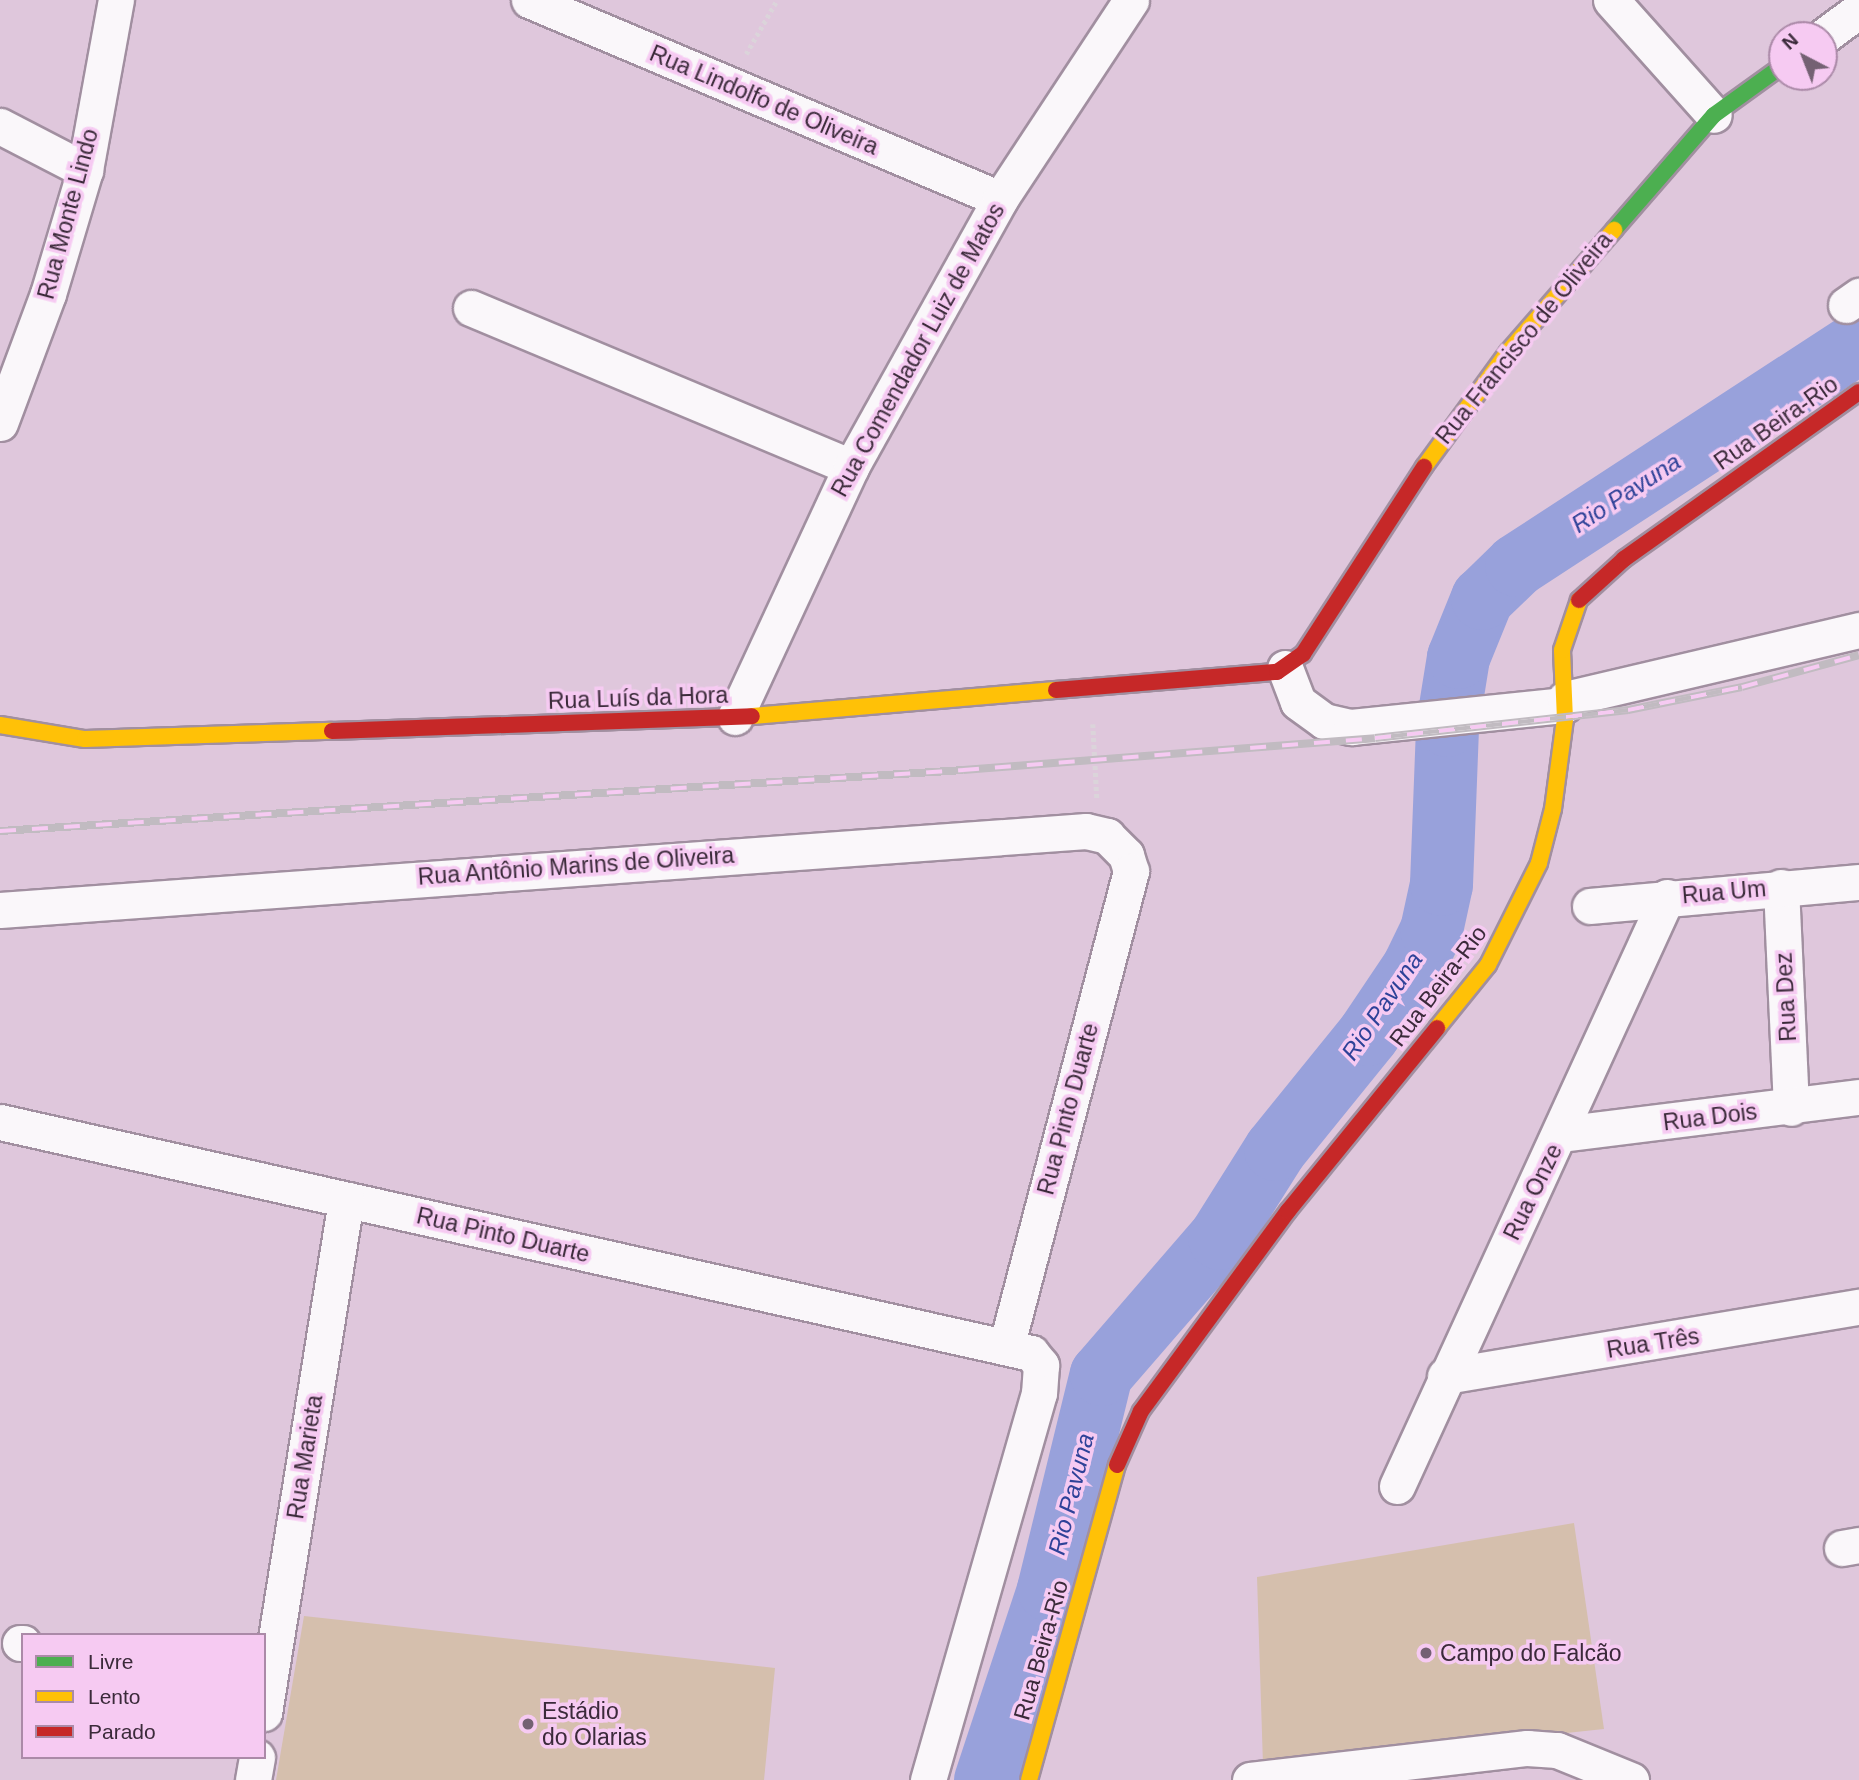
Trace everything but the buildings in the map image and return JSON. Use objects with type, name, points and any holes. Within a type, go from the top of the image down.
[{"type":"street","name":"Rua Monte Lindo","points":[[0,423],[48,294],[85,170],[116,0]]},
{"type":"street","name":"Rua Lindolfo de Oliveira","points":[[529,0],[1000,199]]},
{"type":"street","name":"Rua Comendador Luiz de Matos","points":[[735,717],[851,467],[1000,199],[1131,0]]},
{"type":"street","points":[[1611,0],[1714,116]]},
{"type":"street","points":[[1838,26],[1859,10]]},
{"type":"street","name":"Rua Francisco de Oliveira","points":[[1281,670],[1303,654],[1457,417],[1633,204],[1714,116],[1768,76]]},
{"type":"street","points":[[0,126],[85,170]]},
{"type":"street","points":[[471,308],[851,467]]},
{"type":"street","name":"Rua Beira-Rio","points":[[1029,1780],[1122,1448],[1141,1411],[1288,1211],[1488,965],[1539,863],[1560,767],[1565,702],[1562,650],[1571,615],[1584,592],[1624,559],[1859,392]]},
{"type":"street","points":[[1281,670],[1298,702],[1324,721],[1351,727],[1483,714],[1565,702],[1859,630]]},
{"type":"street","name":"Rua Luís da Hora","points":[[0,725],[85,739],[735,717],[1281,670]]},
{"type":"street","name":"Rua Antônio Marins de Oliveira","points":[[0,910],[1079,832],[1116,842],[1131,871]]},
{"type":"street","name":"Rua Pinto Duarte","points":[[1006,1347],[1131,871]]},
{"type":"street","name":"Rua Um","points":[[1590,905],[1859,882]]},
{"type":"street","name":"Rua Dez","points":[[1781,887],[1791,1108]]},
{"type":"street","name":"Rua Onze","points":[[1397,1486],[1445,1376],[1561,1134],[1667,897]]},
{"type":"street","name":"Rua Dois","points":[[1561,1134],[1791,1108],[1859,1097]]},
{"type":"street","name":"Rua Pinto Duarte","points":[[0,1122],[1006,1347],[1038,1359],[1039,1392],[928,1780]]},
{"type":"street","name":"Rua Marieta","points":[[266,1692],[346,1200]]},
{"type":"street","name":"Rua Três","points":[[1445,1376],[1859,1307]]},
{"type":"street","points":[[1250,1780],[1344,1775],[1527,1748],[1557,1750],[1584,1771],[1631,1780]]},
{"type":"street","points":[[254,1780],[257,1759]]},
{"type":"path","points":[[728,85],[777,0]]},
{"type":"path","points":[[1079,832],[1078,814],[1098,811],[1090,687]]},
{"type":"shaded area","name":"Campo do Falcão","points":[[1574,1523],[1604,1729],[1263,1765],[1257,1577]]},
{"type":"shaded area","name":"Estádio do Olarias","points":[[304,1616],[775,1668],[764,1780],[276,1780]]},
{"type":"waterway","name":"Rio Pavuna","points":[[985,1780],[1048,1589],[1101,1374],[1219,1238],[1275,1149],[1368,1034],[1413,967],[1431,930],[1441,884],[1447,725],[1458,657],[1482,598],[1516,565],[1859,341]]},
{"type":"railway","points":[[0,831],[963,770],[1375,738],[1628,710],[1742,687],[1859,655]]},
{"type":"traffic: fast","points":[[1614,230],[1714,115],[1768,76]]},
{"type":"traffic: slow","points":[[1424,467],[1508,352],[1614,230]]},
{"type":"traffic: slow","points":[[1437,1028],[1488,965],[1539,863],[1553,809],[1565,719],[1562,650],[1579,600]]},
{"type":"traffic: slow","points":[[752,716],[1056,690]]},
{"type":"traffic: slow","points":[[0,725],[85,739],[332,731]]},
{"type":"traffic: slow","points":[[1029,1780],[1117,1465]]},
{"type":"traffic: jam","points":[[1579,600],[1624,559],[1859,392]]},
{"type":"traffic: jam","points":[[1056,690],[1277,672],[1303,654],[1424,467]]},
{"type":"traffic: jam","points":[[332,731],[752,716]]},
{"type":"traffic: jam","points":[[1117,1465],[1141,1411],[1288,1211],[1437,1028]]},
{"type":"place","name":"Campo do Falcão","points":[[1426,1653]]},
{"type":"place","name":"Estádio do Olarias","points":[[528,1724]]}]
